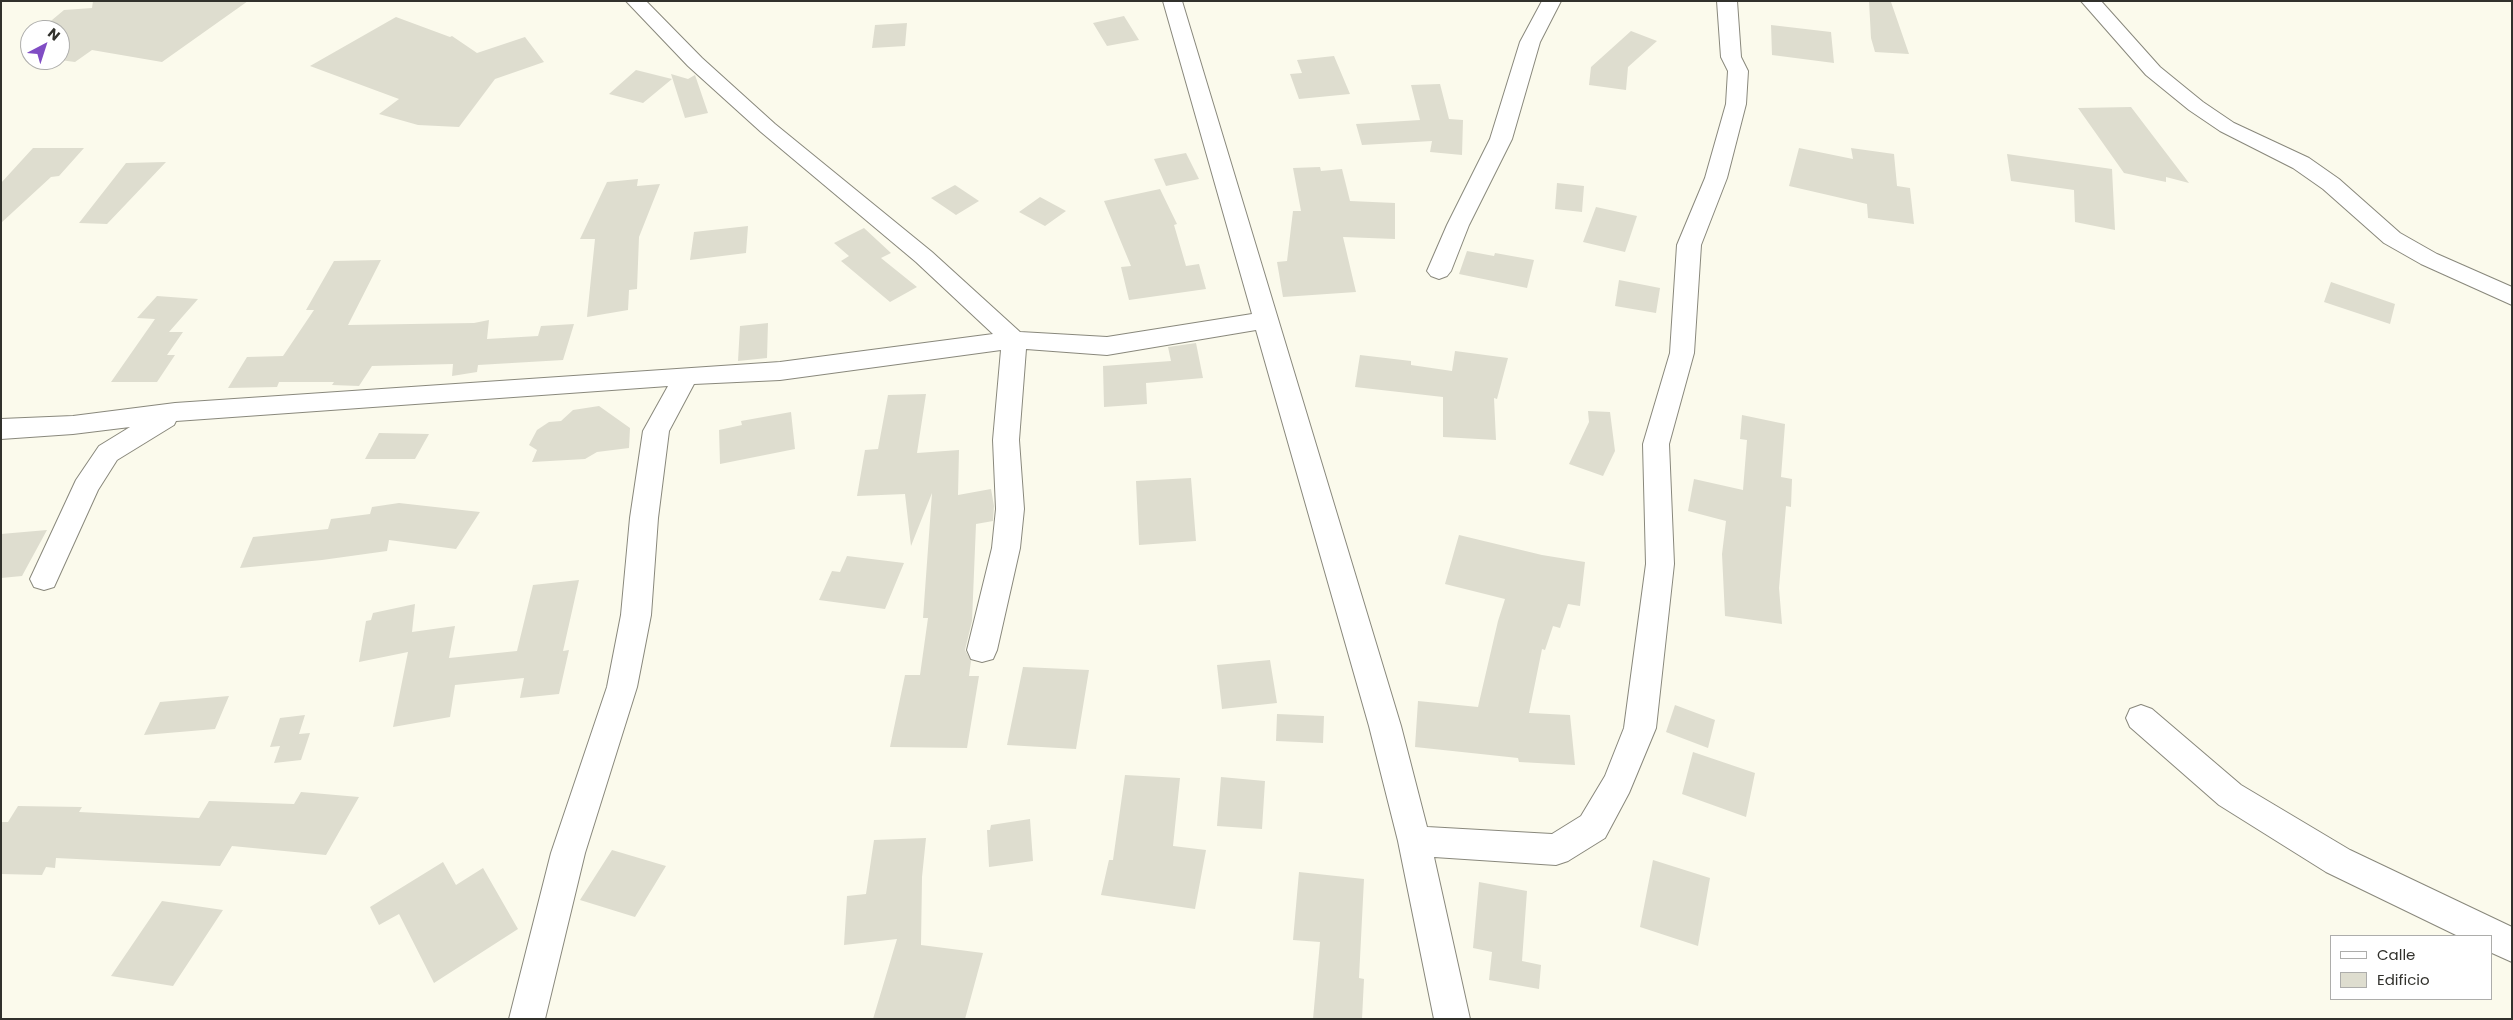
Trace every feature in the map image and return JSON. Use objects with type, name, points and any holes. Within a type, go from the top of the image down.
[{"type":"street","points":[[635,1],[695,62],[768,128],[924,257],[1014,340]]},
{"type":"street","points":[[1172,1],[1385,726],[1414,841],[1452,1019]]},
{"type":"street","points":[[1439,271],[1458,225],[1501,139],[1530,42],[1552,1]]},
{"type":"street","points":[[1414,841],[1556,850],[1593,827],[1618,783],[1640,728],[1660,564],[1656,444],[1682,353],[1688,286],[1689,245],[1716,178],[1736,104],[1738,71],[1731,57],[1727,1]]},
{"type":"street","points":[[2090,1],[2153,71],[2196,106],[2227,127],[2300,163],[2332,184],[2392,238],[2429,259],[2512,297]]},
{"type":"street","points":[[1,429],[73,425],[175,412],[780,371],[1014,340],[1107,346],[1266,320]]},
{"type":"street","points":[[982,650],[1006,548],[1010,509],[1006,440],[1014,340]]},
{"type":"street","points":[[527,1019],[568,853],[622,687],[636,615],[644,518],[656,431],[686,376]]},
{"type":"street","points":[[44,579],[86,487],[108,453],[175,412]]},
{"type":"street","points":[[2141,718],[2230,795],[2338,861],[2489,935]]},
{"type":"street","points":[[2493,937],[2512,946]]},
{"type":"building","points":[[93,1],[248,1],[162,62],[92,50],[75,62],[70,61],[70,20],[52,20],[64,10],[92,8]]},
{"type":"building","points":[[1869,1],[1891,2],[1909,54],[1875,52],[1871,38]]},
{"type":"building","points":[[1124,16],[1139,40],[1107,46],[1093,23]]},
{"type":"building","points":[[396,17],[450,37],[452,36],[477,53],[525,37],[544,62],[495,79],[459,127],[418,125],[379,114],[399,99],[310,66]]},
{"type":"building","points":[[907,23],[905,46],[872,48],[875,25]]},
{"type":"building","points":[[1771,25],[1831,32],[1834,63],[1772,55]]},
{"type":"building","points":[[1631,31],[1657,41],[1628,67],[1626,90],[1589,85],[1591,67]]},
{"type":"building","points":[[1334,56],[1350,94],[1299,99],[1290,74],[1302,73],[1297,60]]},
{"type":"building","points":[[636,70],[672,79],[643,103],[609,94]]},
{"type":"building","points":[[671,74],[688,79],[695,75],[708,113],[685,118]]},
{"type":"building","points":[[1440,84],[1449,119],[1463,120],[1462,155],[1430,152],[1432,141],[1362,145],[1356,124],[1420,120],[1411,85]]},
{"type":"building","points":[[2131,107],[2189,183],[2166,177],[2166,182],[2124,173],[2078,108]]},
{"type":"building","points":[[33,148],[84,148],[59,176],[51,177],[1,223],[1,183]]},
{"type":"building","points":[[1799,148],[1853,159],[1851,148],[1894,154],[1897,186],[1910,188],[1914,224],[1868,218],[1867,204],[1789,186]]},
{"type":"building","points":[[1186,153],[1199,179],[1166,186],[1154,159]]},
{"type":"building","points":[[2007,154],[2112,169],[2115,230],[2075,222],[2074,190],[2011,181]]},
{"type":"building","points":[[166,162],[107,224],[79,223],[126,163]]},
{"type":"building","points":[[1320,167],[1321,171],[1342,169],[1350,201],[1395,203],[1395,239],[1343,237],[1356,292],[1283,297],[1277,262],[1287,261],[1293,211],[1301,211],[1293,168]]},
{"type":"building","points":[[638,179],[637,186],[660,184],[639,237],[637,289],[629,290],[628,310],[587,317],[595,239],[580,239],[607,182]]},
{"type":"building","points":[[1557,183],[1584,186],[1582,212],[1555,209]]},
{"type":"building","points":[[955,185],[979,201],[956,215],[931,198]]},
{"type":"building","points":[[1160,189],[1177,224],[1174,225],[1186,266],[1199,264],[1206,289],[1129,300],[1121,267],[1131,266],[1104,201]]},
{"type":"building","points":[[1040,197],[1066,211],[1045,226],[1019,212]]},
{"type":"building","points":[[1596,207],[1637,216],[1625,252],[1583,242]]},
{"type":"building","points":[[748,226],[746,253],[690,260],[694,232]]},
{"type":"building","points":[[864,228],[891,253],[881,258],[917,287],[890,302],[841,261],[849,256],[834,243]]},
{"type":"building","points":[[1467,251],[1494,256],[1495,253],[1534,260],[1527,288],[1459,274]]},
{"type":"building","points":[[381,260],[348,325],[474,323],[489,320],[487,339],[538,336],[541,326],[574,324],[563,360],[478,365],[477,372],[452,376],[453,364],[372,366],[359,386],[332,385],[334,382],[279,382],[277,387],[228,388],[247,357],[283,356],[314,310],[306,310],[334,261]]},
{"type":"building","points":[[1619,280],[1660,288],[1656,313],[1615,306]]},
{"type":"building","points":[[2331,282],[2395,304],[2390,324],[2324,302]]},
{"type":"building","points":[[157,296],[198,299],[169,332],[183,332],[167,355],[175,355],[157,382],[111,382],[155,319],[137,318]]},
{"type":"building","points":[[768,323],[767,358],[738,361],[740,326]]},
{"type":"building","points":[[1196,343],[1203,378],[1146,383],[1147,404],[1104,407],[1103,366],[1171,361],[1168,347]]},
{"type":"building","points":[[1455,351],[1508,358],[1497,399],[1494,398],[1496,440],[1443,437],[1443,397],[1355,387],[1360,355],[1411,361],[1411,365],[1452,371]]},
{"type":"building","points":[[926,394],[917,453],[959,450],[958,495],[991,489],[994,506],[993,521],[976,524],[972,621],[965,650],[971,661],[969,676],[979,676],[967,748],[890,747],[905,675],[920,675],[928,618],[923,618],[932,493],[911,546],[905,494],[857,496],[865,450],[878,449],[888,395]]},
{"type":"building","points":[[599,406],[630,428],[629,448],[597,452],[585,459],[532,462],[537,450],[529,445],[537,430],[549,422],[561,421],[573,410]]},
{"type":"building","points":[[1588,411],[1610,412],[1615,451],[1603,476],[1569,464],[1589,422]]},
{"type":"building","points":[[791,412],[795,449],[720,464],[719,430],[742,425],[741,421]]},
{"type":"building","points":[[1742,415],[1785,424],[1781,477],[1792,479],[1791,507],[1786,506],[1779,588],[1782,624],[1725,616],[1722,554],[1726,521],[1688,511],[1694,479],[1743,490],[1747,440],[1740,439]]},
{"type":"building","points":[[379,433],[429,434],[415,459],[365,459]]},
{"type":"building","points":[[1191,478],[1196,541],[1139,545],[1136,481]]},
{"type":"building","points":[[399,503],[480,512],[456,549],[389,540],[387,551],[240,568],[253,537],[328,529],[331,519],[370,514],[372,507]]},
{"type":"building","points":[[47,530],[22,576],[1,578],[1,534]]},
{"type":"building","points":[[1459,535],[1542,555],[1585,562],[1580,606],[1568,604],[1560,628],[1553,626],[1545,650],[1542,649],[1529,713],[1570,715],[1575,765],[1519,762],[1518,758],[1415,747],[1418,701],[1478,707],[1505,599],[1445,584]]},
{"type":"building","points":[[847,556],[904,563],[885,609],[819,600],[832,571],[840,572]]},
{"type":"building","points":[[579,580],[563,651],[569,650],[559,694],[520,698],[524,678],[455,685],[450,717],[393,727],[408,652],[359,662],[366,621],[371,620],[373,613],[415,604],[412,632],[455,626],[449,658],[517,651],[533,585]]},
{"type":"building","points":[[1270,660],[1277,703],[1222,709],[1217,665]]},
{"type":"building","points":[[1023,667],[1089,670],[1076,749],[1007,745]]},
{"type":"building","points":[[229,696],[215,729],[144,735],[160,702]]},
{"type":"building","points":[[1675,705],[1715,720],[1708,748],[1666,732]]},
{"type":"building","points":[[1277,714],[1324,716],[1323,743],[1276,741]]},
{"type":"building","points":[[305,715],[299,734],[310,733],[301,760],[274,763],[280,746],[270,747],[280,718]]},
{"type":"building","points":[[1693,752],[1755,773],[1746,817],[1682,794]]},
{"type":"building","points":[[1125,775],[1180,778],[1173,846],[1206,850],[1195,909],[1101,895],[1109,860],[1113,860]]},
{"type":"building","points":[[1221,777],[1265,781],[1262,829],[1217,826]]},
{"type":"building","points":[[301,792],[359,797],[326,855],[232,846],[220,866],[56,858],[55,868],[46,867],[42,875],[1,874],[1,822],[8,822],[18,806],[82,807],[79,812],[199,818],[209,801],[294,804]]},
{"type":"building","points":[[1030,819],[1033,861],[989,867],[987,830],[990,830],[991,825]]},
{"type":"building","points":[[926,838],[922,877],[921,945],[983,953],[965,1019],[873,1019],[897,939],[844,945],[847,896],[866,894],[874,840]]},
{"type":"building","points":[[612,850],[666,866],[635,917],[580,900]]},
{"type":"building","points":[[1653,860],[1710,878],[1698,946],[1640,927]]},
{"type":"building","points":[[443,862],[456,885],[483,868],[518,929],[434,983],[399,914],[379,925],[370,907]]},
{"type":"building","points":[[1299,872],[1364,879],[1359,978],[1364,979],[1362,1019],[1313,1019],[1320,942],[1293,940]]},
{"type":"building","points":[[1479,882],[1527,891],[1522,961],[1541,965],[1539,989],[1489,980],[1492,952],[1473,948]]},
{"type":"building","points":[[162,901],[223,910],[173,986],[111,976]]}]
